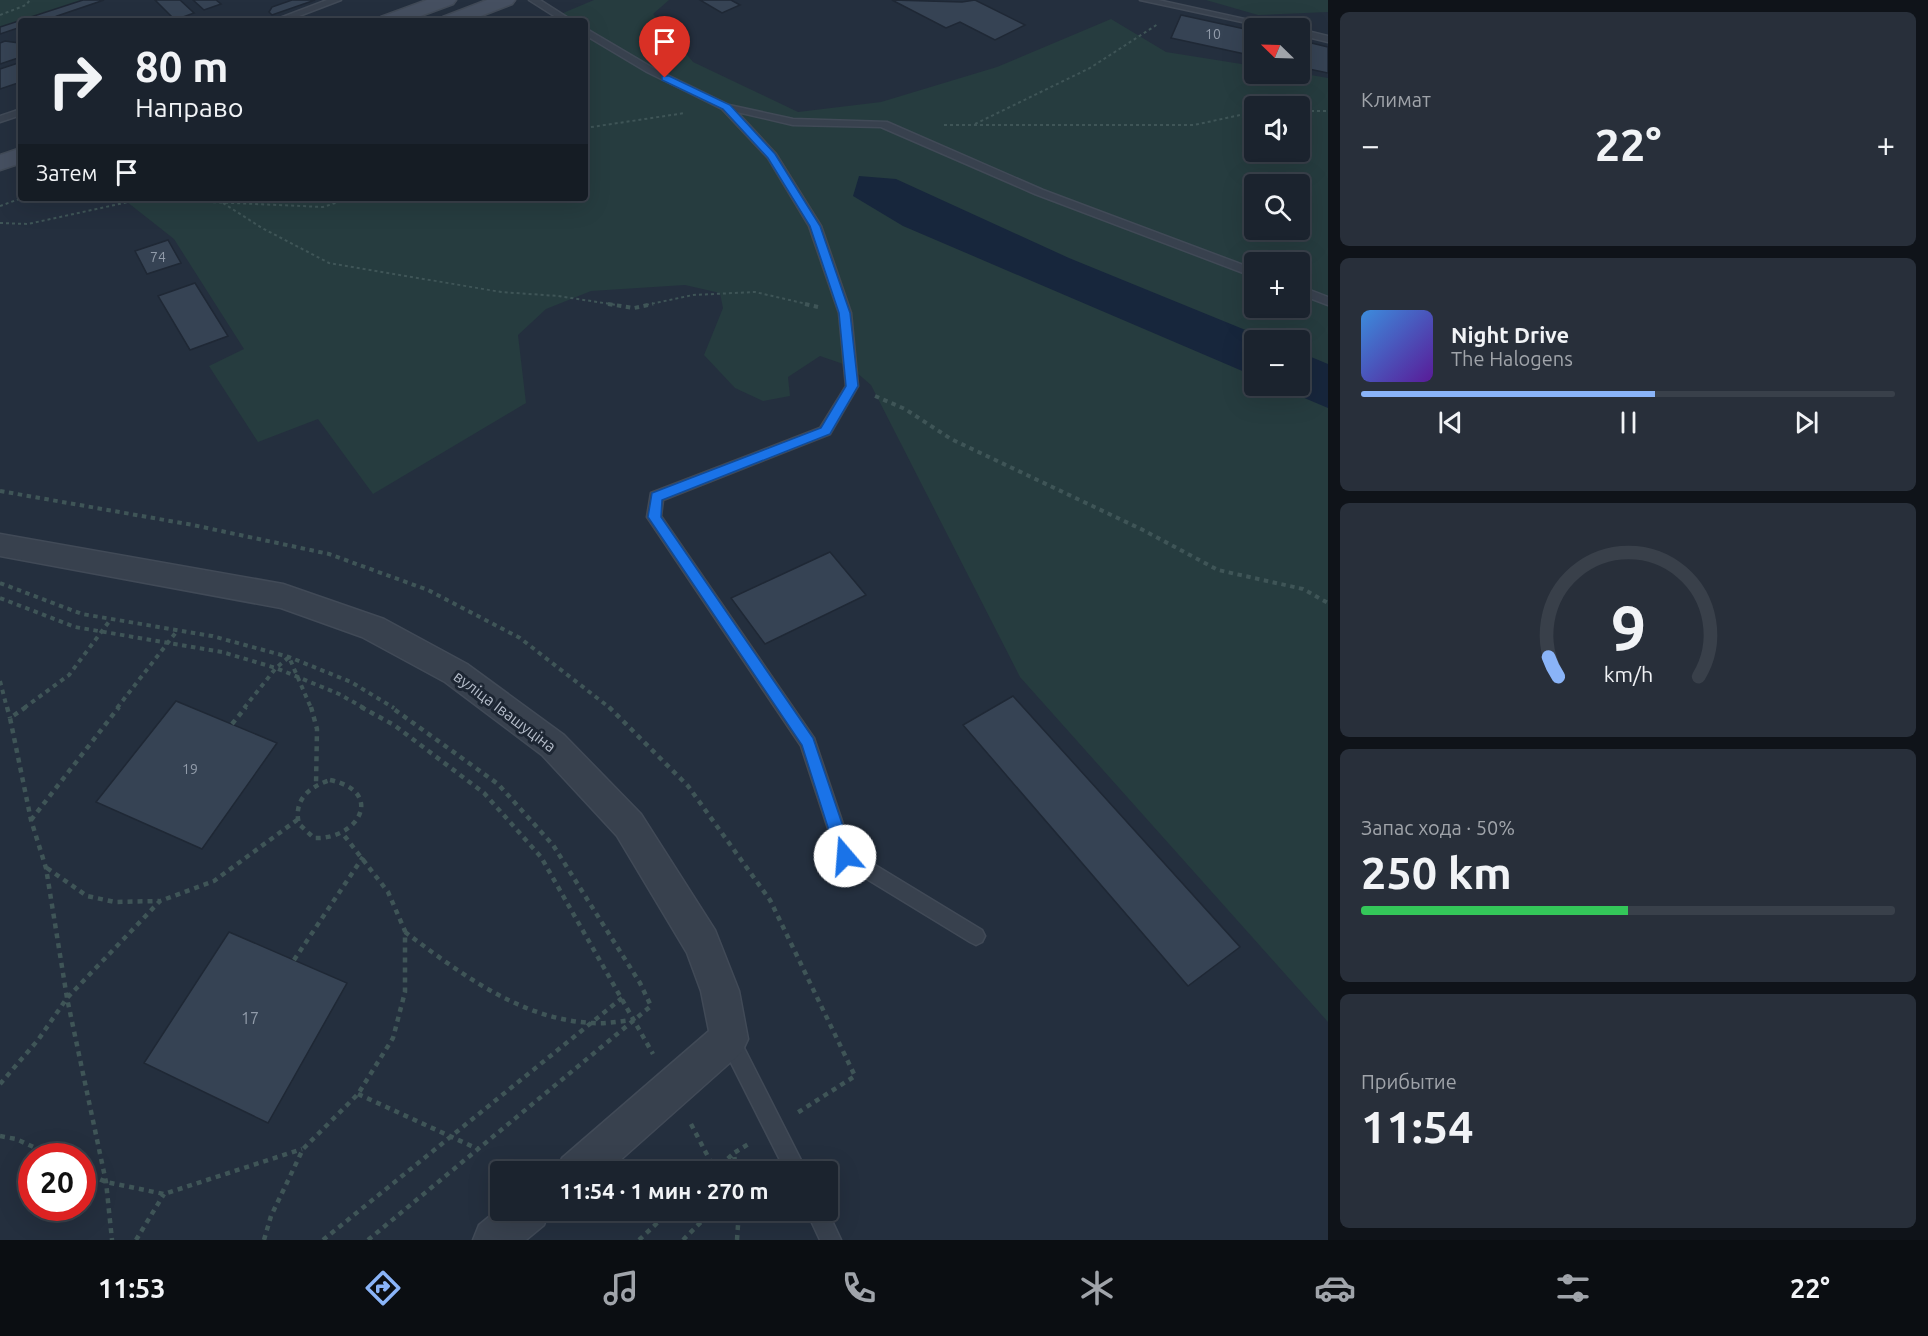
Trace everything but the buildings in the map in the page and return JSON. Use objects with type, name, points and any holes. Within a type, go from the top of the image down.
[{"type":"main road","points":[[396,18],[446,0]]},
{"type":"main road","points":[[458,18],[505,0]]},
{"type":"main road","points":[[0,163],[18,156]]},
{"type":"main road","points":[[0,187],[18,180]]},
{"type":"street","name":"вуліца Івашуціна","points":[[0,545],[283,596],[373,628],[456,673],[553,745],[629,825],[702,943],[720,991],[729,1039]]},
{"type":"street","points":[[589,1161],[729,1039]]},
{"type":"street","points":[[494,1240],[516,1221]]},
{"type":"lane","points":[[285,18],[336,0]]},
{"type":"lane","points":[[534,0],[563,18]]},
{"type":"lane","points":[[1145,0],[1244,20]]},
{"type":"lane","points":[[588,33],[650,70],[726,107],[793,122],[884,124],[1039,192],[1244,269]]},
{"type":"lane","points":[[1310,35],[1328,39]]},
{"type":"lane","points":[[726,107],[772,156],[815,226],[845,313],[852,386],[825,431],[656,497],[654,517],[808,742],[845,856],[976,936]]},
{"type":"lane","points":[[0,119],[18,113]]},
{"type":"lane","points":[[1310,294],[1328,301]]},
{"type":"lane","points":[[729,1039],[791,1161]]},
{"type":"lane","points":[[822,1221],[831,1240]]},
{"type":"path","points":[[0,15],[26,5],[30,0]]},
{"type":"path","points":[[974,125],[1090,68],[1184,8]]},
{"type":"path","points":[[588,128],[726,107]]},
{"type":"path","points":[[1310,111],[1328,111]]},
{"type":"path","points":[[884,124],[1194,125],[1244,114]]},
{"type":"path","points":[[0,206],[18,199]]},
{"type":"path","points":[[0,223],[28,224],[132,201]]},
{"type":"path","points":[[182,201],[323,207],[342,201]]},
{"type":"path","points":[[223,203],[262,228],[329,263],[501,292],[558,296],[634,308],[693,295],[755,292],[845,313]]},
{"type":"path","points":[[852,386],[905,409],[951,439],[1143,530],[1218,570],[1303,590],[1328,603]]},
{"type":"path","points":[[0,583],[82,614],[212,636],[289,657],[351,682],[405,715],[498,784],[553,845],[640,983],[651,1006],[368,1240]]},
{"type":"path","points":[[0,598],[75,627],[222,652],[276,668],[339,694],[394,725],[484,792],[541,857],[635,1020]]},
{"type":"path","points":[[10,718],[69,675],[111,619]]},
{"type":"path","points":[[31,820],[177,630]]},
{"type":"path","points":[[232,724],[276,668],[289,657]]},
{"type":"path","points":[[289,657],[317,729],[316,785]]},
{"type":"path","points":[[0,681],[31,820],[46,868],[67,998],[106,1182],[112,1240]]},
{"type":"path","points":[[330,780],[344,781],[355,787],[361,798],[361,811],[355,824],[343,834],[328,838],[314,838],[303,831],[297,820],[297,807],[304,794],[316,785],[330,780]]},
{"type":"path","points":[[46,868],[87,896],[116,902],[160,901],[214,881],[297,820]]},
{"type":"path","points":[[264,1240],[271,1216],[303,1149],[358,1094],[393,1038],[405,992],[405,931],[388,892],[343,834]]},
{"type":"path","points":[[294,960],[363,857]]},
{"type":"path","points":[[0,1084],[38,1040],[67,998],[160,901]]},
{"type":"path","points":[[405,931],[500,997],[563,1019],[591,1024],[635,1020]]},
{"type":"path","points":[[323,1240],[622,998]]},
{"type":"path","points":[[358,1094],[478,1149]]},
{"type":"path","points":[[0,1136],[25,1143]]},
{"type":"path","points":[[96,1177],[106,1182],[164,1194],[303,1149]]},
{"type":"path","points":[[725,1161],[734,1153]]},
{"type":"path","points":[[136,1240],[164,1194]]},
{"type":"path","points":[[639,1240],[659,1221]]},
{"type":"path","points":[[683,1240],[702,1221]]},
{"type":"path","points":[[737,1240],[738,1221]]},
{"type":"green space","points":[[0,0],[83,0],[28,18],[18,18],[18,21],[0,27]]},
{"type":"green space","points":[[594,0],[669,0],[653,14],[693,62],[798,112],[881,102],[997,67],[1111,19],[1166,52],[1244,64],[1244,84],[1310,84],[1310,75],[1328,78],[1328,1022],[1020,677],[871,385],[849,366],[820,356],[788,377],[790,396],[763,401],[735,388],[704,355],[723,308],[720,293],[685,285],[591,291],[546,309],[518,335],[526,403],[373,494],[318,419],[258,442],[209,366],[244,349],[174,239],[126,201],[588,201],[588,18],[551,18]]},
{"type":"green space","points":[[1206,0],[1328,0],[1328,12],[1258,15]]},
{"type":"water","points":[[859,176],[896,179],[1069,258],[1245,330],[1244,372],[903,226],[853,196]]},
{"type":"water","points":[[1310,357],[1328,364],[1328,408],[1300,396],[1310,396]]},
{"type":"route","points":[[665,78],[726,107],[772,156],[815,226],[845,313],[852,386],[825,431],[656,497],[654,517],[808,742],[845,856]]}]
